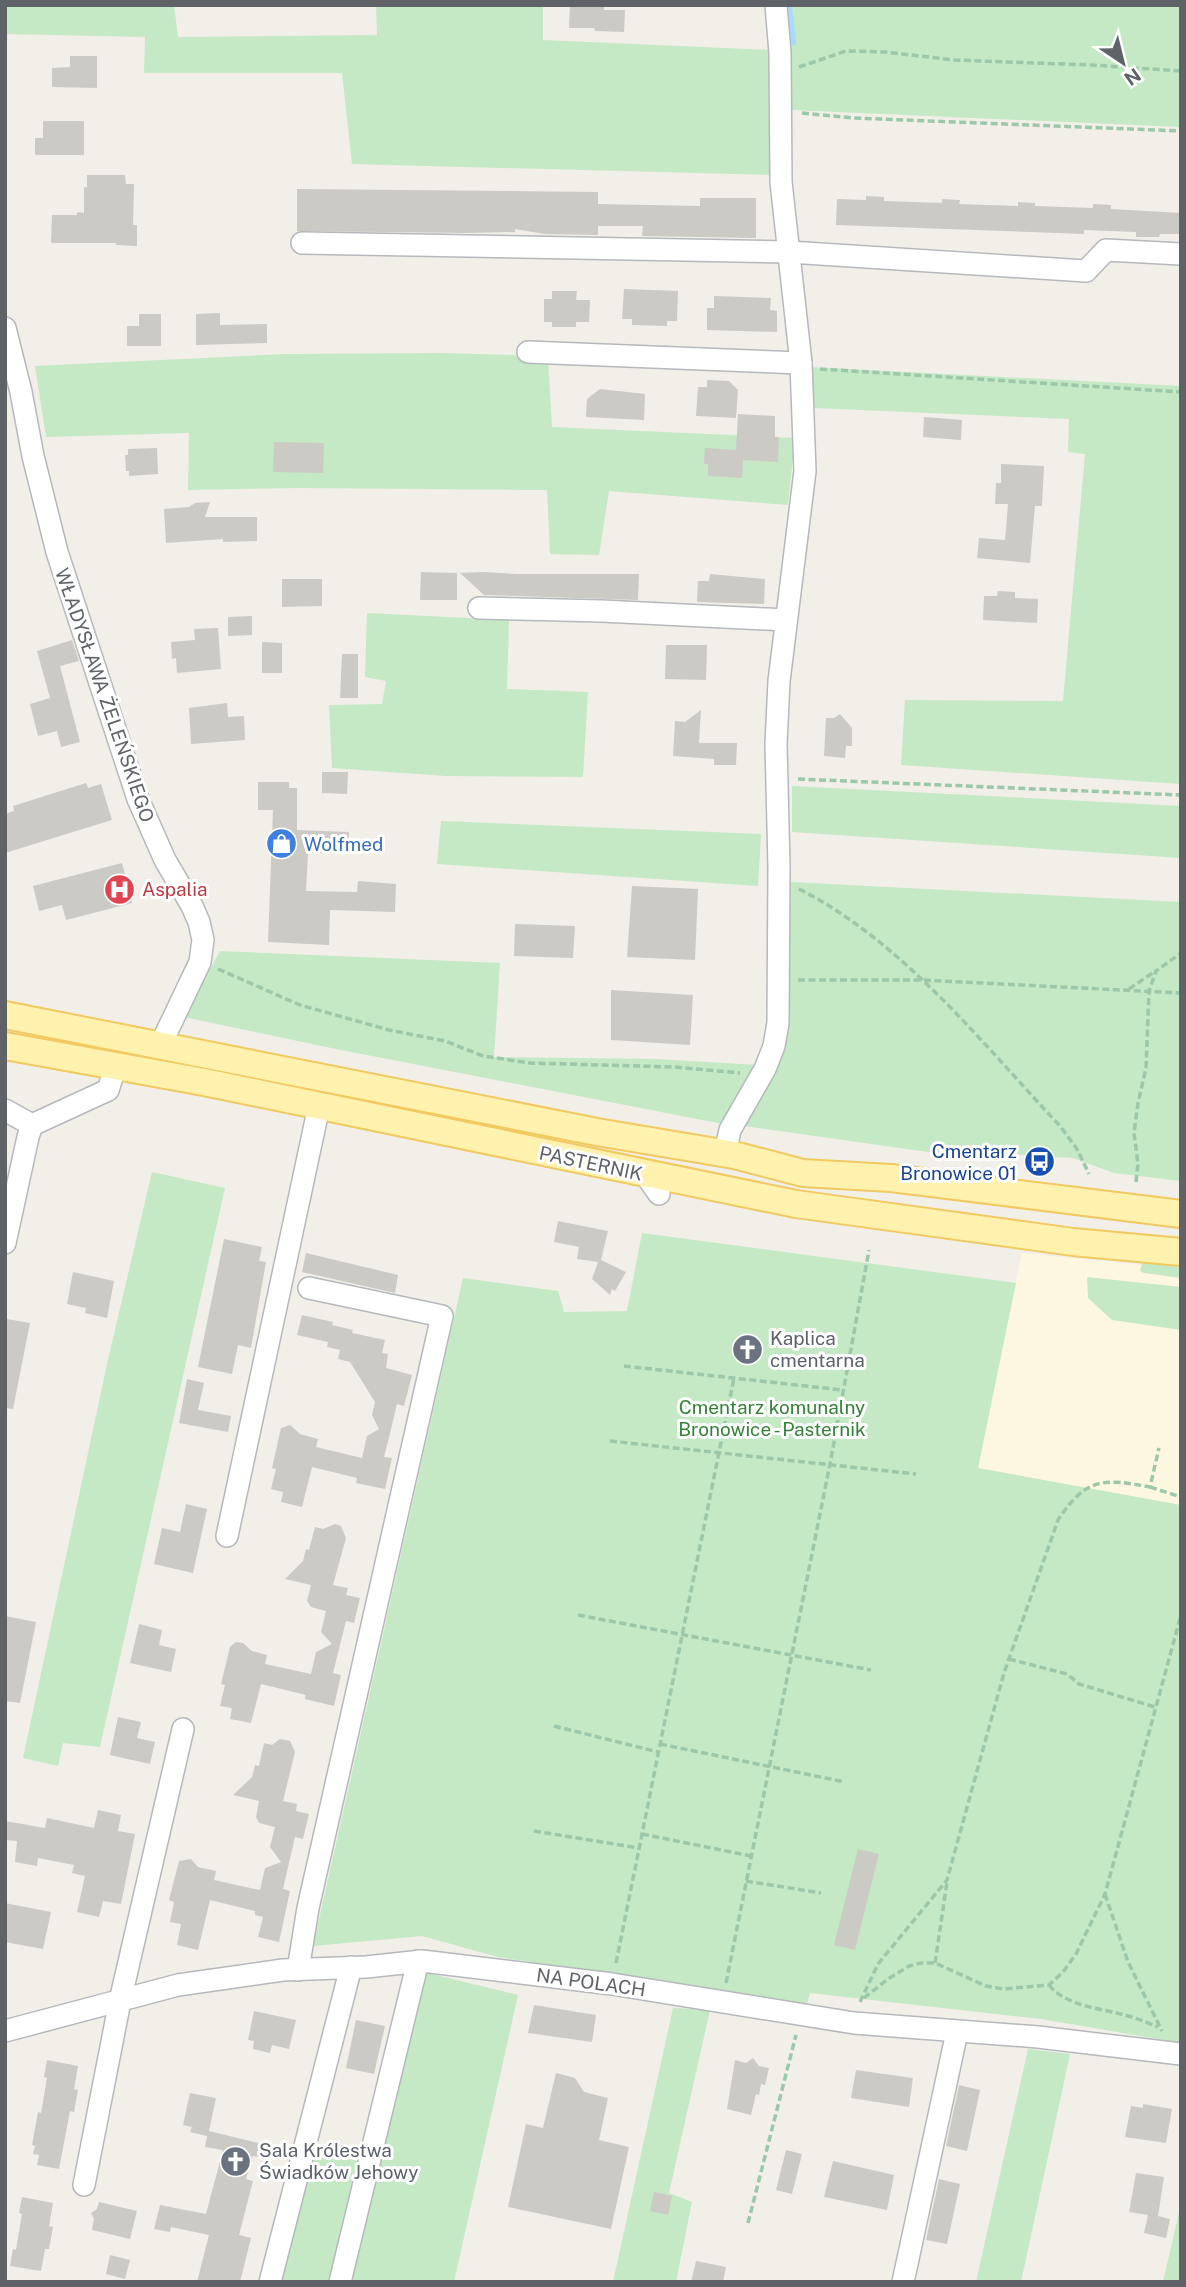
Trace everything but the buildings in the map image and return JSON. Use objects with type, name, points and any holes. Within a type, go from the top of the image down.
[{"type":"main road","name":"PASTERNIK","points":[[5,1015],[597,1132],[725,1154],[803,1173],[891,1178],[1181,1214]]},
{"type":"main road","name":"PASTERNIK","points":[[5,1046],[116,1065],[319,1106],[652,1184],[1073,1242],[1181,1252]]},
{"type":"street","points":[[725,1154],[730,1130],[761,1076],[774,1046],[778,1023],[776,744],[779,681],[805,471],[801,365],[781,181],[776,5]]},
{"type":"street","points":[[302,243],[789,252],[1086,271],[1107,250],[1181,254]]},
{"type":"street","name":"WŁADYSŁAWA ŻELEŃSKIEGO","points":[[5,328],[57,552],[138,799],[165,860],[200,922],[203,940],[200,962],[160,1046]]},
{"type":"street","points":[[528,352],[801,365]]},
{"type":"street","points":[[479,608],[786,620]]},
{"type":"street","points":[[5,1242],[27,1137],[32,1125],[108,1090],[116,1065]]},
{"type":"street","points":[[227,1536],[319,1106]]},
{"type":"street","points":[[5,1110],[32,1125]]},
{"type":"street","points":[[298,1970],[307,1908],[442,1316],[309,1288]]},
{"type":"street","points":[[84,2185],[120,2001],[184,1729]]},
{"type":"street","points":[[340,2282],[418,1961]]},
{"type":"street","name":"NA POLACH","points":[[5,2031],[178,1985],[298,1970],[418,1961],[612,1984],[854,2023],[1038,2037],[1177,2054]]},
{"type":"street","points":[[270,2282],[351,1967]]},
{"type":"street","points":[[903,2282],[957,2032]]},
{"type":"path","points":[[780,73],[846,51],[885,52],[954,60],[1181,71]]},
{"type":"path","points":[[780,111],[854,118],[1181,131]]},
{"type":"path","points":[[801,365],[1181,392]]},
{"type":"path","points":[[777,778],[1181,796]]},
{"type":"path","points":[[779,879],[803,891],[873,936],[904,961],[1060,1126],[1077,1149],[1089,1174]]},
{"type":"path","points":[[1129,989],[1181,953]]},
{"type":"path","points":[[200,962],[300,1005],[389,1030],[445,1041],[483,1056],[530,1063],[685,1067],[761,1076]]},
{"type":"path","points":[[1136,1182],[1138,1164],[1135,1133],[1138,1103],[1146,1069],[1149,991],[1156,971]]},
{"type":"path","points":[[779,980],[922,980],[1181,993]]},
{"type":"path","points":[[722,2002],[830,1464],[869,1250]]},
{"type":"path","points":[[624,1366],[842,1390]]},
{"type":"path","points":[[612,1984],[734,1378]]},
{"type":"path","points":[[610,1441],[916,1474]]},
{"type":"path","points":[[1150,1487],[1159,1448]]},
{"type":"path","points":[[935,1963],[947,1880],[978,1772],[990,1718],[1058,1520],[1071,1502],[1094,1484],[1104,1482],[1116,1481],[1150,1487],[1181,1497]]},
{"type":"path","points":[[578,1615],[871,1670]]},
{"type":"path","points":[[947,1880],[878,1964],[860,2002],[909,1966],[921,1963],[935,1963],[986,1986],[1015,1990],[1049,1985],[1063,1972],[1076,1954],[1105,1895],[1181,1615]]},
{"type":"path","points":[[1010,1659],[1067,1674],[1079,1684],[1155,1707]]},
{"type":"path","points":[[554,1726],[659,1752]]},
{"type":"path","points":[[660,1744],[845,1782]]},
{"type":"path","points":[[534,1831],[639,1848]]},
{"type":"path","points":[[642,1834],[751,1856]]},
{"type":"path","points":[[746,1881],[821,1893]]},
{"type":"path","points":[[1105,1895],[1128,1962],[1160,2027],[1177,2054]]},
{"type":"path","points":[[1049,1985],[1060,1996],[1160,2027]]},
{"type":"path","points":[[748,2223],[801,2015]]},
{"type":"shaded area","points":[[1022,1253],[1181,1269],[1181,1505],[978,1468]]},
{"type":"green space","points":[[5,5],[174,5],[178,37],[377,35],[376,5],[543,5],[543,40],[772,50],[769,175],[352,164],[342,73],[144,73],[145,37],[5,34]]},
{"type":"green space","points":[[784,5],[1181,5],[1181,127],[792,110]]},
{"type":"green space","points":[[285,354],[512,355],[548,360],[552,427],[795,438],[788,505],[609,491],[599,555],[550,554],[547,490],[188,490],[189,433],[46,437],[35,366]]},
{"type":"green space","points":[[808,367],[1181,386],[1181,784],[901,765],[905,700],[1063,701],[1085,454],[1068,452],[1069,419],[813,408]]},
{"type":"green space","points":[[367,613],[509,620],[507,689],[588,692],[583,777],[446,776],[332,768],[329,705],[382,704],[386,681],[365,677]]},
{"type":"green space","points":[[792,786],[1181,806],[1181,858],[792,832]]},
{"type":"green space","points":[[441,821],[761,834],[758,886],[437,864]]},
{"type":"green space","points":[[791,882],[1181,902],[1181,1181],[1114,1173],[1073,1158],[990,1153],[942,1154],[744,1126],[788,1024]]},
{"type":"green space","points":[[220,951],[500,963],[494,1057],[655,1059],[758,1065],[723,1124],[184,1017]]},
{"type":"green space","points":[[152,1172],[225,1188],[100,1747],[63,1743],[58,1766],[23,1758],[107,1364]]},
{"type":"green space","name":"Cmentarz komunalny Bronowice - Pasternik","points":[[642,1233],[1016,1283],[978,1468],[1181,1505],[1181,2043],[1041,2019],[810,1993],[807,2004],[498,1957],[422,1936],[313,1946],[463,1278],[558,1291],[564,1312],[627,1311]]},
{"type":"green space","points":[[1143,1261],[1181,1268],[1181,1278],[1144,1273],[1140,1271]]},
{"type":"green space","points":[[1087,1277],[1181,1287],[1181,1330],[1112,1320],[1088,1298]]},
{"type":"green space","points":[[407,1968],[518,1995],[454,2282],[279,2282],[314,2151],[363,2162]]},
{"type":"green space","points":[[673,2008],[710,2010],[669,2193],[692,2202],[676,2282],[613,2282]]},
{"type":"green space","points":[[1028,2049],[1070,2054],[1021,2282],[976,2282]]},
{"type":"green space","points":[[1181,2204],[1181,2282],[1163,2282]]},
{"type":"waterway","points":[[789,5],[793,42]]},
{"type":"place","name":"Wolfmed","points":[[281,844]]},
{"type":"place","name":"Aspalia","points":[[119,889]]},
{"type":"place","name":"Cmentarz Bronowice 01","points":[[1040,1162]]},
{"type":"place","name":"Kaplica cmentarna","points":[[747,1349]]},
{"type":"place","name":"Sala Królestwa Świadków Jehowy","points":[[236,2161]]}]
